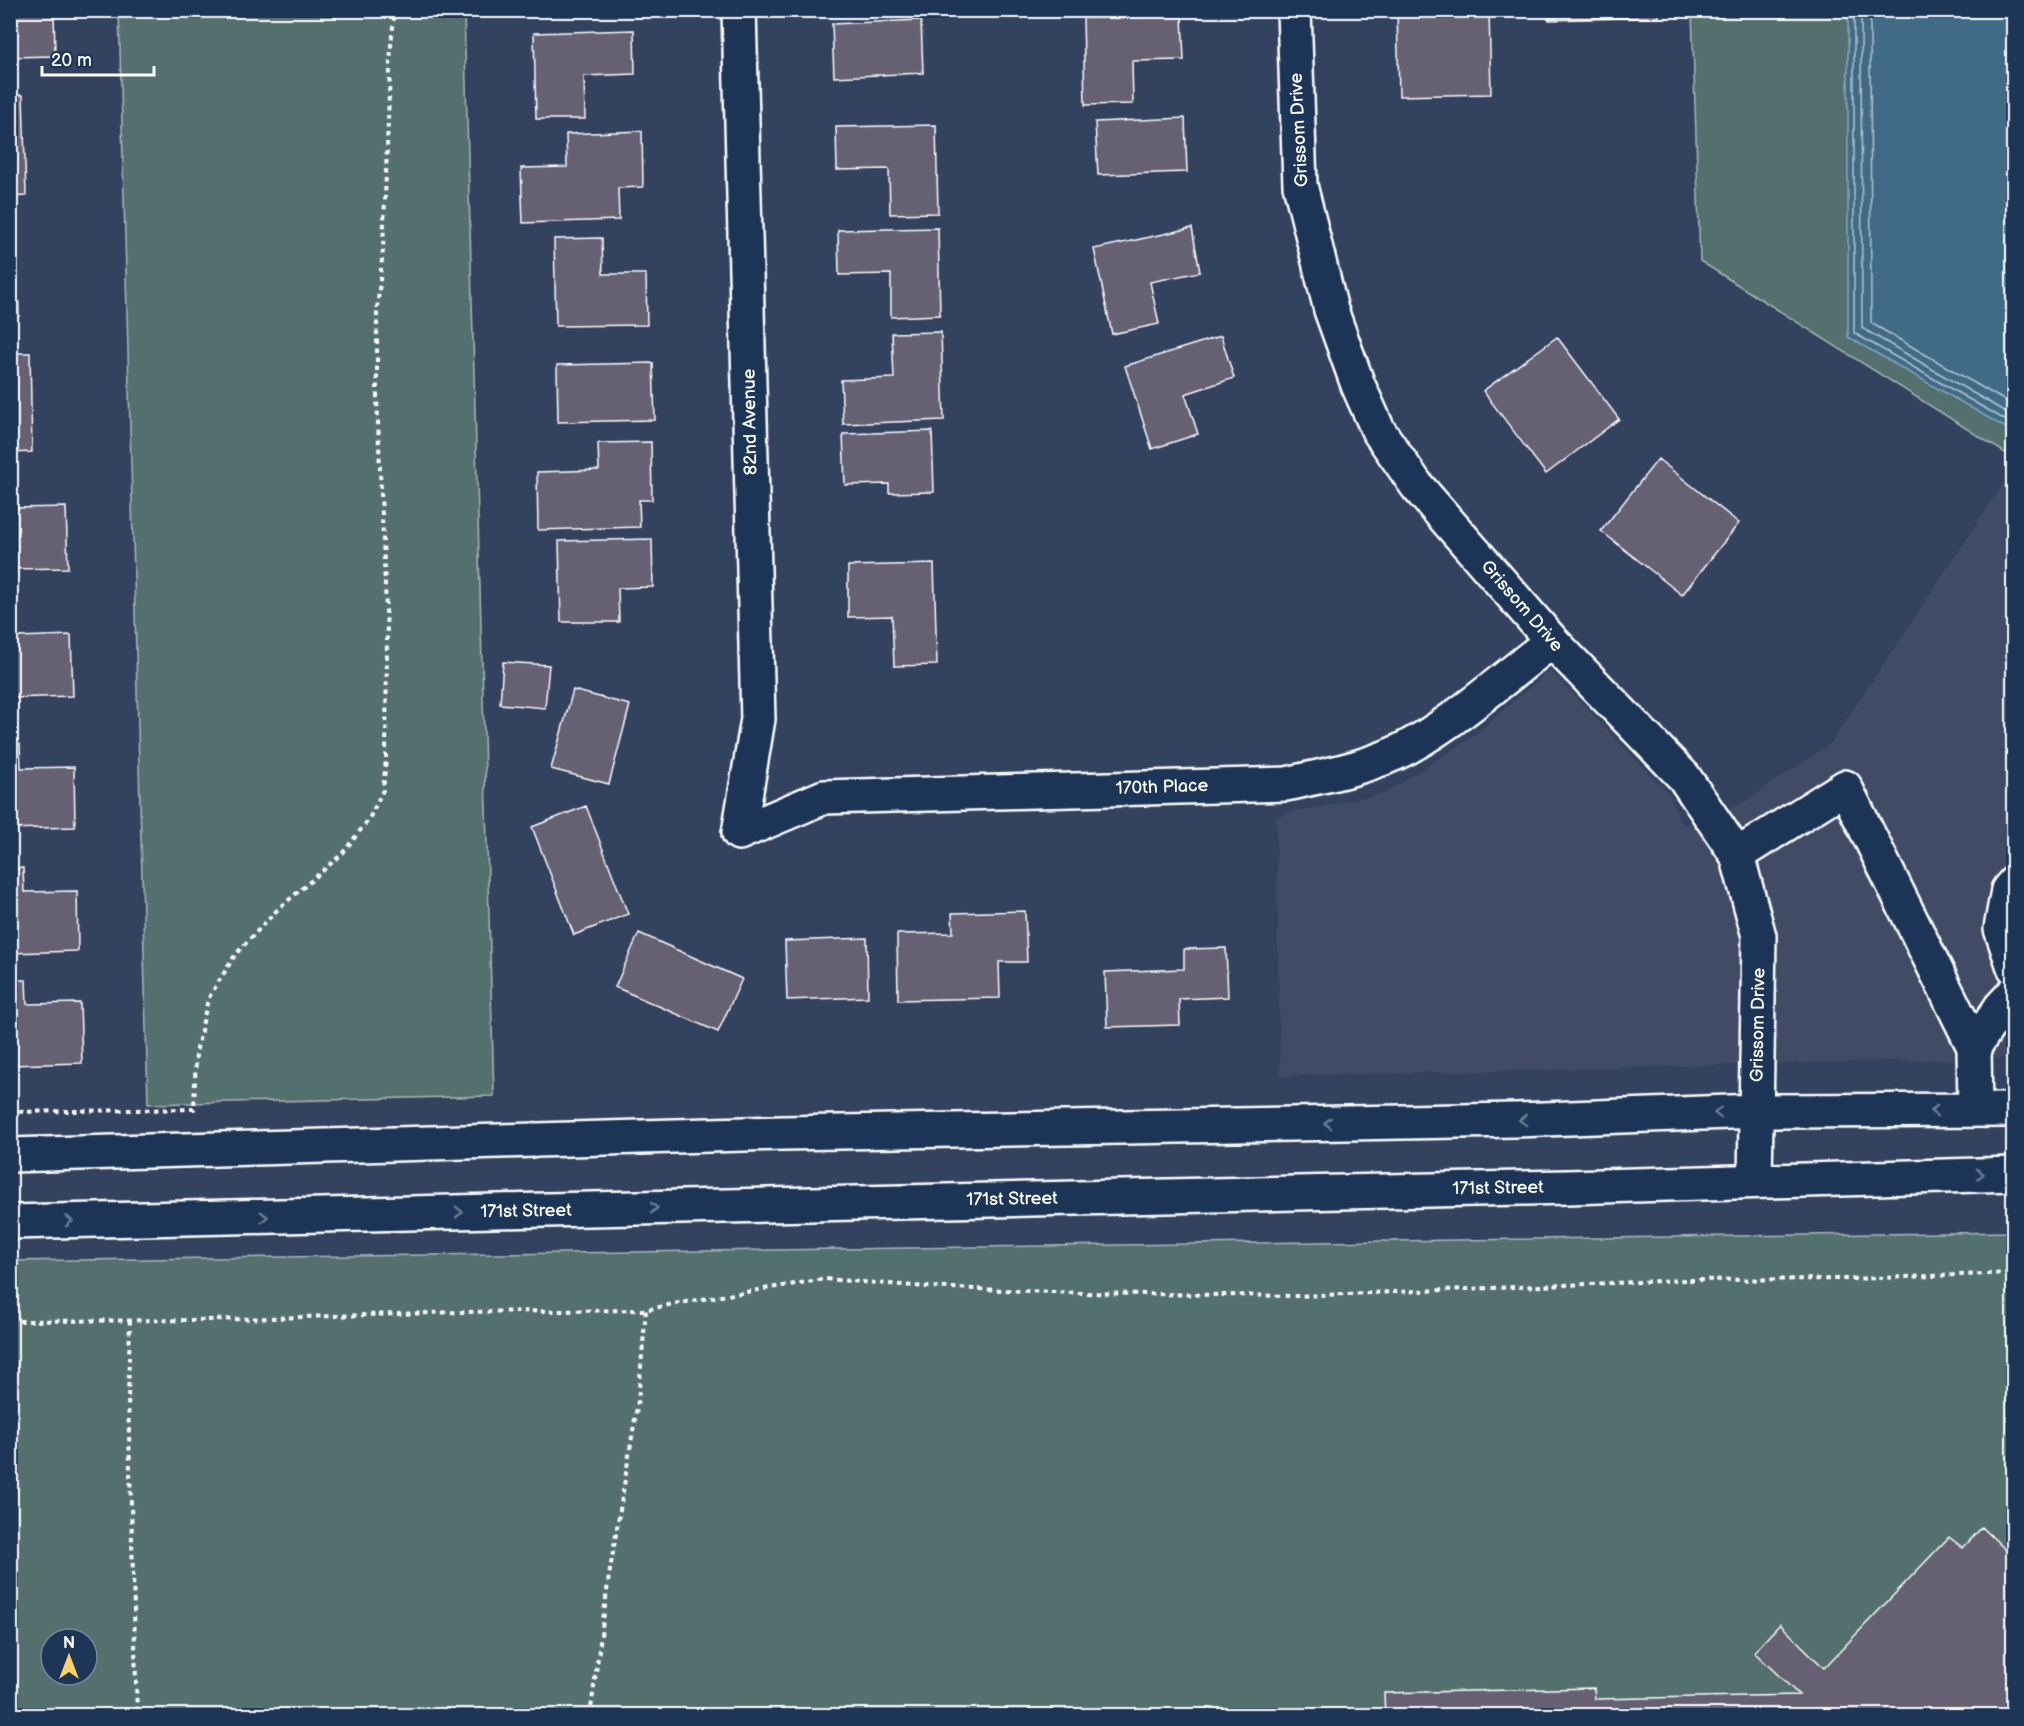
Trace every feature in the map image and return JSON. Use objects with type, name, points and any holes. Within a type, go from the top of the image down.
[{"type":"street","name":"82nd Avenue","points":[[739,833],[758,719],[740,10]]},
{"type":"street","name":"Grissom Drive","points":[[1294,10],[1300,185],[1331,310],[1358,385],[1378,430],[1418,486],[1552,641],[1684,777],[1737,855],[1759,936],[1755,1181]]},
{"type":"street","name":"170th Place","points":[[739,833],[824,797],[1286,784],[1328,775],[1368,764],[1407,748],[1457,715],[1552,641]]},
{"type":"street","points":[[1737,855],[1845,787],[1974,1047],[1975,1110]]},
{"type":"street","points":[[2013,883],[2008,890],[2001,929],[2013,967]]},
{"type":"street","points":[[1974,1047],[2013,993]]},
{"type":"street","points":[[10,1155],[783,1133],[1503,1120],[1756,1111],[2013,1110]]},
{"type":"street","name":"171st Street","points":[[10,1222],[2013,1174]]},
{"type":"path","points":[[10,1112],[194,1109],[196,1053],[208,999],[235,955],[276,911],[342,854],[369,819],[383,790],[386,759],[387,633],[377,398],[377,311],[383,249],[391,44],[395,10]]},
{"type":"path","points":[[10,1321],[208,1320],[460,1312],[646,1311],[673,1304],[825,1279],[927,1287],[1078,1293],[1297,1296],[1686,1280],[1850,1279],[2013,1273]]},
{"type":"path","points":[[590,1716],[609,1576],[638,1401],[646,1311]]},
{"type":"path","points":[[130,1320],[128,1399],[137,1716]]},
{"type":"shaded area","points":[[2013,469],[2013,1058],[1280,1076],[1276,816],[1383,794],[1471,738],[1550,670],[1669,794],[1683,826],[1743,803],[1831,743]]},
{"type":"green space","points":[[119,11],[464,11],[494,1096],[148,1104]]},
{"type":"green space","points":[[1692,11],[2013,11],[2013,458],[1700,261]]},
{"type":"green space","points":[[2013,1232],[2013,1715],[11,1715],[11,1261]]},
{"type":"water","points":[[1848,11],[2013,11],[2013,432],[1848,337]]},
{"type":"building","points":[[10,10],[54,10],[55,56],[10,57]]},
{"type":"building","points":[[1397,10],[1489,10],[1491,94],[1399,96]]},
{"type":"building","points":[[1549,10],[1659,10],[1659,17],[1549,20]]},
{"type":"building","points":[[1182,16],[1184,60],[1132,61],[1133,104],[1085,105],[1083,18]]},
{"type":"building","points":[[921,20],[923,73],[834,77],[832,24]]},
{"type":"building","points":[[634,30],[635,74],[584,76],[585,119],[536,119],[534,33]]},
{"type":"building","points":[[10,95],[23,95],[26,196],[10,197]]},
{"type":"building","points":[[1185,118],[1187,172],[1098,175],[1095,122]]},
{"type":"building","points":[[936,125],[938,213],[890,214],[889,169],[837,170],[836,127]]},
{"type":"building","points":[[642,131],[643,187],[618,188],[619,220],[523,223],[521,168],[567,167],[566,134]]},
{"type":"building","points":[[10,225],[16,225],[19,316],[10,316]]},
{"type":"building","points":[[938,228],[940,315],[891,317],[891,274],[839,275],[838,230]]},
{"type":"building","points":[[1192,228],[1200,272],[1150,282],[1159,324],[1112,334],[1094,249]]},
{"type":"building","points":[[602,238],[603,274],[646,274],[647,325],[556,326],[554,239]]},
{"type":"building","points":[[941,332],[944,420],[843,424],[841,380],[894,378],[892,333]]},
{"type":"building","points":[[1221,336],[1234,378],[1185,394],[1198,434],[1152,449],[1125,366]]},
{"type":"building","points":[[1557,337],[1619,419],[1546,474],[1483,391]]},
{"type":"building","points":[[10,353],[30,353],[32,452],[10,453]]},
{"type":"building","points":[[653,363],[655,420],[558,422],[557,365]]},
{"type":"building","points":[[932,431],[934,492],[889,493],[889,484],[845,485],[843,434]]},
{"type":"building","points":[[651,442],[652,500],[639,500],[640,527],[538,530],[537,472],[599,470],[598,443]]},
{"type":"building","points":[[1658,459],[1739,523],[1682,595],[1601,531]]},
{"type":"building","points":[[10,484],[12,484],[13,508],[66,507],[68,568],[10,569]]},
{"type":"building","points":[[652,539],[653,587],[618,588],[619,622],[561,622],[559,541]]},
{"type":"building","points":[[934,564],[937,665],[894,666],[892,616],[848,617],[848,566]]},
{"type":"building","points":[[18,612],[18,637],[71,635],[73,696],[10,698],[10,613]]},
{"type":"building","points":[[503,662],[549,665],[545,708],[500,704]]},
{"type":"building","points":[[573,690],[630,705],[609,784],[551,769]]},
{"type":"building","points":[[10,744],[20,744],[21,768],[74,767],[75,827],[10,829]]},
{"type":"building","points":[[586,806],[628,914],[574,935],[532,827]]},
{"type":"building","points":[[10,868],[23,868],[24,892],[77,891],[78,951],[10,953]]},
{"type":"building","points":[[1025,911],[1027,962],[999,962],[1000,998],[898,1000],[897,934],[953,933],[952,913]]},
{"type":"building","points":[[639,933],[742,979],[718,1032],[615,987]]},
{"type":"building","points":[[867,938],[868,997],[787,1000],[785,941]]},
{"type":"building","points":[[1226,948],[1228,997],[1179,999],[1180,1025],[1107,1027],[1105,972],[1184,969],[1184,949]]},
{"type":"building","points":[[10,980],[26,980],[27,1004],[80,1003],[82,1063],[10,1065]]},
{"type":"building","points":[[1982,1527],[2014,1558],[2014,1716],[1385,1716],[1384,1693],[1594,1688],[1595,1699],[1799,1695],[1754,1652],[1780,1624],[1824,1668],[1949,1537],[1963,1548]]}]
